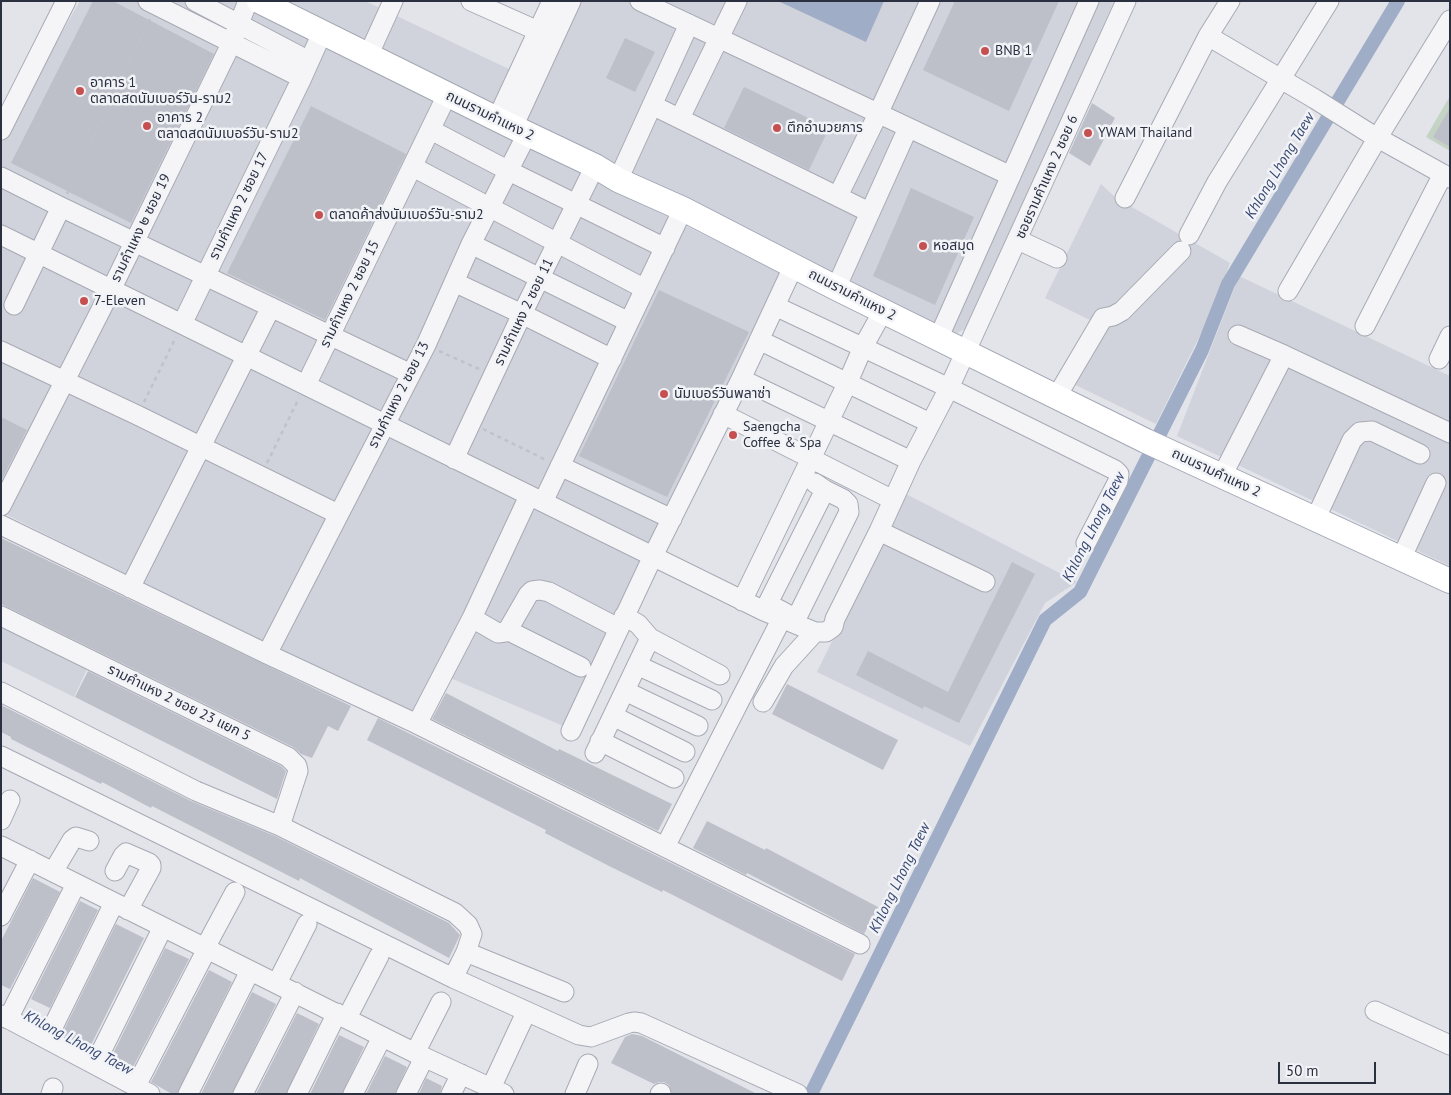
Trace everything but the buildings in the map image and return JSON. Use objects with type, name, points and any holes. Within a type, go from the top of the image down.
[{"type":"main road","name":"ถนนรามคำแหง 2","points":[[259,1],[512,127],[595,166],[618,180],[683,209],[883,311],[940,334],[966,352],[1146,441],[1450,581]]},
{"type":"street","points":[[1,130],[66,1]]},
{"type":"street","points":[[195,1],[309,61]]},
{"type":"street","name":"รามคำแหง ๒ ซอย 19","points":[[1,506],[111,290],[231,44],[248,1]]},
{"type":"street","points":[[368,56],[393,1]]},
{"type":"street","points":[[470,1],[538,31]]},
{"type":"street","points":[[512,127],[571,1]]},
{"type":"street","points":[[640,1],[1011,176]]},
{"type":"street","points":[[680,118],[737,1]]},
{"type":"street","points":[[838,196],[930,1]]},
{"type":"street","points":[[940,334],[1089,1]]},
{"type":"street","name":"ซอยรามคำแหง 2 ซอย 6","points":[[763,702],[784,666],[815,632],[826,632],[833,627],[835,619],[879,531],[911,460],[966,352],[1126,1]]},
{"type":"street","points":[[1125,198],[1208,36],[1230,1]]},
{"type":"street","points":[[1057,396],[1102,318],[1113,316],[1122,311],[1185,243],[1217,182],[1329,1]]},
{"type":"street","points":[[152,3],[302,78]]},
{"type":"street","points":[[512,127],[545,3]]},
{"type":"street","points":[[1288,291],[1378,137],[1450,20]]},
{"type":"street","points":[[618,180],[689,24]]},
{"type":"street","name":"รามคำแหง 2 ซอย 17","points":[[182,324],[322,33]]},
{"type":"street","points":[[1208,36],[1446,176],[1365,326]]},
{"type":"street","name":"รามคำแหง 2 ซอย 15","points":[[306,386],[447,95]]},
{"type":"street","points":[[652,105],[869,212]]},
{"type":"street","name":"รามคำแหง 2 ซอย 13","points":[[267,654],[426,345],[471,244],[509,171],[512,127]]},
{"type":"street","points":[[836,288],[908,128]]},
{"type":"street","points":[[431,130],[665,248]]},
{"type":"street","name":"รามคำแหง 2 ซอย 11","points":[[454,459],[522,314],[595,166]]},
{"type":"street","points":[[413,167],[645,289]]},
{"type":"street","points":[[1,177],[411,374]]},
{"type":"street","points":[[14,305],[61,207]]},
{"type":"street","points":[[417,724],[536,499],[560,466],[683,209]]},
{"type":"street","points":[[1,236],[742,601],[790,616],[795,616],[799,613],[848,512],[848,504],[843,498],[825,490],[808,467]]},
{"type":"street","points":[[1018,240],[1057,258]]},
{"type":"street","points":[[471,244],[629,322]]},
{"type":"street","points":[[571,731],[652,556],[741,379],[794,265]]},
{"type":"street","points":[[454,282],[612,359]]},
{"type":"street","points":[[775,306],[949,388],[1115,470],[1119,474],[1118,481],[1086,543]]},
{"type":"street","points":[[130,588],[271,307]]},
{"type":"street","points":[[742,601],[808,467],[863,347],[883,311]]},
{"type":"street","points":[[1238,335],[1284,354],[1450,433]]},
{"type":"street","points":[[1439,359],[1450,336]]},
{"type":"street","points":[[759,340],[930,424]]},
{"type":"street","points":[[1,351],[137,415],[338,514]]},
{"type":"street","points":[[1222,476],[1284,354]]},
{"type":"street","points":[[741,379],[911,460]]},
{"type":"street","points":[[723,414],[808,467],[893,500]]},
{"type":"street","points":[[1315,520],[1352,440],[1360,432],[1372,430],[1420,454]]},
{"type":"street","points":[[560,466],[672,519]]},
{"type":"street","points":[[1401,558],[1436,483]]},
{"type":"street","points":[[766,608],[825,490]]},
{"type":"street","points":[[1,525],[267,654],[417,724],[860,944]]},
{"type":"street","points":[[879,531],[986,582]]},
{"type":"street","points":[[472,618],[498,633],[505,632],[532,591],[549,592],[621,622],[638,624],[650,638],[720,675]]},
{"type":"street","points":[[766,608],[782,618],[815,632]]},
{"type":"street","name":"รามคำแหง 2 ซอย 23 แยก 5","points":[[1,616],[288,757],[297,766],[298,771],[280,826]]},
{"type":"street","points":[[665,848],[782,618]]},
{"type":"street","points":[[507,630],[581,667]]},
{"type":"street","points":[[650,638],[598,747],[674,778]]},
{"type":"street","points":[[638,665],[712,700]]},
{"type":"street","points":[[625,691],[698,726]]},
{"type":"street","points":[[1,692],[196,791],[280,826],[455,913],[468,925],[472,934],[466,952],[453,978]]},
{"type":"street","points":[[613,716],[685,752]]},
{"type":"street","points":[[1,756],[453,978],[584,1037],[591,1037],[629,1023],[641,1023],[798,1094]]},
{"type":"street","points":[[1,820],[10,800]]},
{"type":"street","points":[[53,872],[72,840],[76,837],[89,841]]},
{"type":"street","points":[[1,846],[420,1056],[497,1091],[523,1019]]},
{"type":"street","points":[[47,1039],[121,906],[151,868],[151,865],[149,862],[126,853],[115,871]]},
{"type":"street","points":[[1,916],[30,860]]},
{"type":"street","points":[[76,884],[4,1017],[143,1090],[206,949],[235,892]]},
{"type":"street","points":[[277,983],[307,924]]},
{"type":"street","points":[[95,1064],[163,927]]},
{"type":"street","points":[[466,952],[564,992]]},
{"type":"street","points":[[297,1094],[379,956]]},
{"type":"street","points":[[188,1094],[250,970]]},
{"type":"street","points":[[243,1094],[295,992]]},
{"type":"street","points":[[406,1094],[442,1002]]},
{"type":"street","points":[[1376,1011],[1450,1045]]},
{"type":"street","points":[[353,1094],[382,1037]]},
{"type":"street","points":[[575,1094],[588,1064]]},
{"type":"street","points":[[451,1094],[461,1074]]},
{"type":"path","points":[[61,207],[152,3]]},
{"type":"path","points":[[137,415],[182,324]]},
{"type":"path","points":[[426,345],[493,376]]},
{"type":"path","points":[[261,476],[306,386]]},
{"type":"path","points":[[471,423],[560,466]]},
{"type":"shaded area","points":[[80,1],[237,1],[794,280],[580,733],[436,672],[413,717],[1,512],[1,139]]},
{"type":"shaded area","points":[[280,1],[365,1],[530,79],[565,1],[1114,1],[968,327],[954,335]]},
{"type":"shaded area","points":[[1101,184],[1116,198],[1230,263],[1213,309],[1156,424],[1059,377],[1090,320],[1045,298]]},
{"type":"shaded area","points":[[1239,276],[1450,376],[1450,566],[1177,436]]},
{"type":"shaded area","points":[[904,493],[1077,582],[1045,603],[970,746],[817,672]]},
{"type":"shaded area","points":[[1,624],[87,669],[74,697],[1,661]]},
{"type":"green space","points":[[1450,96],[1450,151],[1426,137]]},
{"type":"water","points":[[778,1],[884,1],[866,42]]},
{"type":"waterway","name":"Khlong Lhong Taew","points":[[811,1094],[1045,620],[1080,592],[1202,350],[1228,284],[1398,1]]},
{"type":"place","name":"BNB 1","points":[[985,51]]},
{"type":"place","name":"อาคาร 1 ตลาดสดนัมเบอร์วัน-ราม2","points":[[80,91]]},
{"type":"place","name":"อาคาร 2 ตลาดสดนัมเบอร์วัน-ราม2","points":[[147,126]]},
{"type":"place","name":"ตึกอำนวยการ","points":[[777,128]]},
{"type":"place","name":"YWAM Thailand","points":[[1088,133]]},
{"type":"place","name":"ตลาดค้าส่งนัมเบอร์วัน-ราม2","points":[[319,215]]},
{"type":"place","name":"หอสมุด","points":[[923,246]]},
{"type":"place","name":"7-Eleven","points":[[84,301]]},
{"type":"place","name":"นัมเบอร์วันพลาซ่า","points":[[664,394]]},
{"type":"place","name":"Saengcha Coffee & Spa","points":[[733,435]]}]
